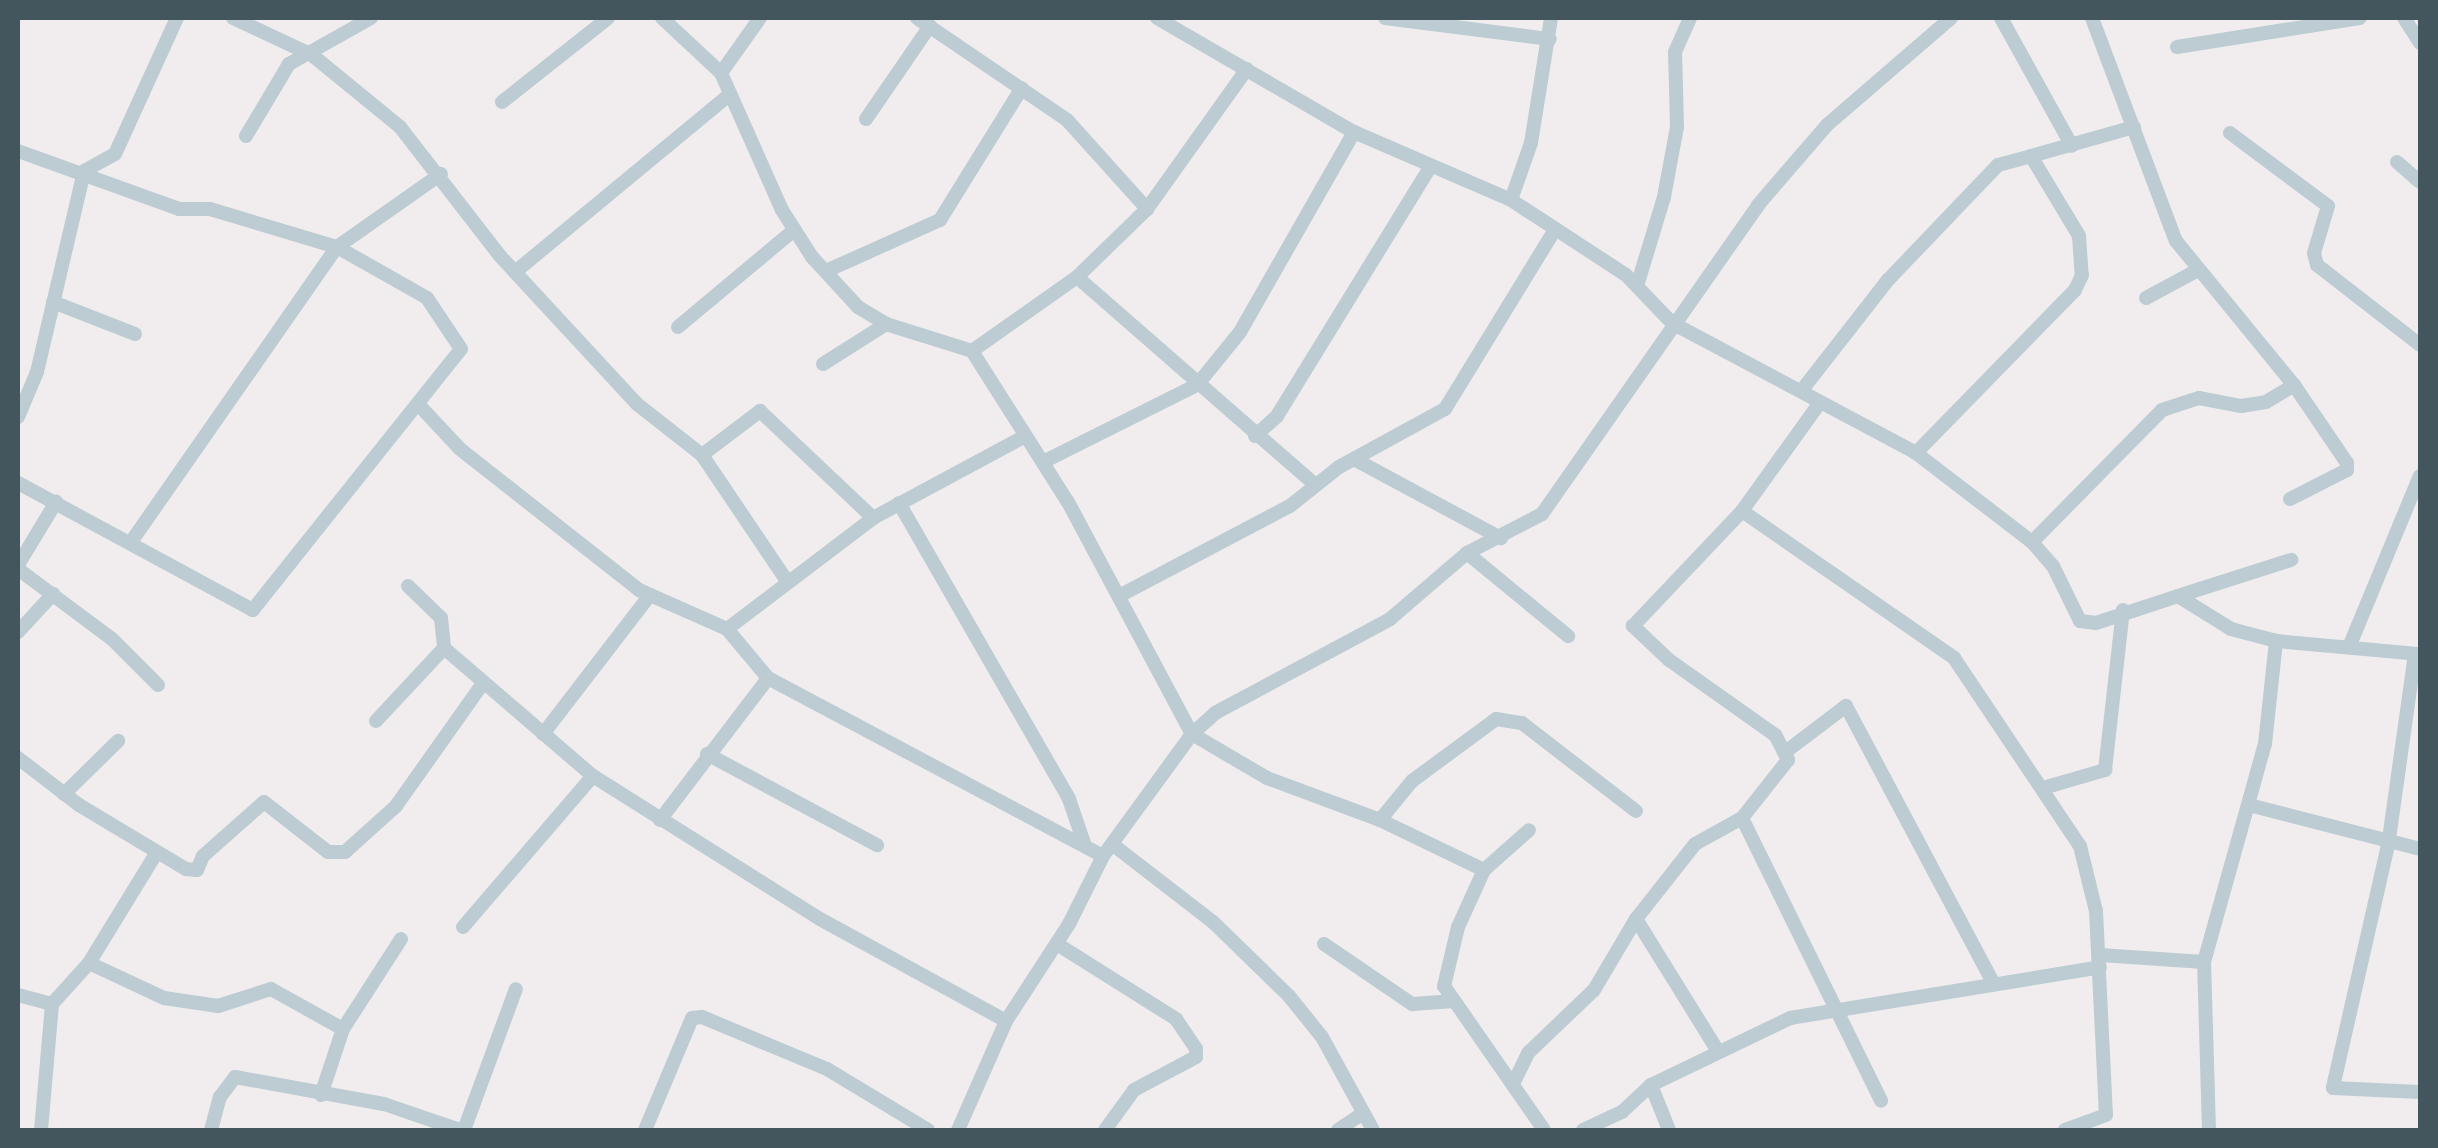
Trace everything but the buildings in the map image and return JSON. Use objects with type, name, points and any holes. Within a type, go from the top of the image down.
[{"type":"street","points":[[18,417],[53,302],[84,171],[114,154],[177,18]]},
{"type":"street","points":[[233,18],[312,56],[400,127],[515,272],[637,404],[702,456],[786,581]]},
{"type":"street","points":[[246,136],[288,64],[312,56],[370,18]]},
{"type":"street","points":[[502,102],[608,18]]},
{"type":"street","points":[[662,18],[722,73],[729,96],[794,230],[858,307],[886,324],[972,352],[1042,462],[1192,734],[1267,778],[1380,820],[1484,870]]},
{"type":"street","points":[[722,73],[760,18]]},
{"type":"street","points":[[916,18],[1086,136],[1148,208]]},
{"type":"street","points":[[1157,18],[1354,132],[1510,200],[1553,233],[1638,286],[1672,323],[1916,454],[2032,542],[2052,566],[2080,621],[2096,623],[2123,610],[2291,560]]},
{"type":"street","points":[[1385,18],[1441,22],[1550,39]]},
{"type":"street","points":[[1510,200],[1531,143],[1551,18]]},
{"type":"street","points":[[1638,286],[1664,197],[1677,126],[1675,52],[1690,18]]},
{"type":"street","points":[[958,1130],[1006,1022],[1057,944],[1108,850],[1192,734],[1216,713],[1390,619],[1467,554],[1542,514],[1758,205],[1827,125],[1951,18]]},
{"type":"street","points":[[2000,18],[2072,146]]},
{"type":"street","points":[[2092,18],[2170,229],[2198,270],[2294,385],[2347,470],[2290,499]]},
{"type":"street","points":[[2178,47],[2287,23],[2360,18]]},
{"type":"street","points":[[2404,18],[2420,42]]},
{"type":"street","points":[[866,119],[930,26]]},
{"type":"street","points":[[972,352],[1077,276],[1148,208],[1247,69]]},
{"type":"street","points":[[826,270],[940,220],[1022,88]]},
{"type":"street","points":[[515,272],[729,96]]},
{"type":"street","points":[[1802,390],[1888,280],[1998,164],[2134,127]]},
{"type":"street","points":[[1042,462],[1197,384],[1240,332],[1354,132]]},
{"type":"street","points":[[2230,133],[2328,206],[2314,253],[2317,265],[2420,345]]},
{"type":"street","points":[[18,152],[84,171],[179,209],[210,208],[337,247],[426,298],[460,340],[458,355],[253,610],[18,483]]},
{"type":"street","points":[[1916,454],[2075,290],[2082,275],[2079,236],[2031,156]]},
{"type":"street","points":[[2397,162],[2420,182]]},
{"type":"street","points":[[1256,436],[1277,416],[1430,167]]},
{"type":"street","points":[[131,542],[337,247],[441,174]]},
{"type":"street","points":[[678,327],[794,230]]},
{"type":"street","points":[[1119,596],[1290,506],[1314,484],[1354,459],[1446,409],[1553,233]]},
{"type":"street","points":[[2146,298],[2198,270]]},
{"type":"street","points":[[1077,276],[1314,484]]},
{"type":"street","points":[[53,302],[135,334]]},
{"type":"street","points":[[823,364],[886,324]]},
{"type":"street","points":[[2032,542],[2162,410],[2198,398],[2240,406],[2266,402],[2294,385]]},
{"type":"street","points":[[1788,750],[1633,626],[1742,511],[1819,404]]},
{"type":"street","points":[[419,405],[460,448],[650,595],[727,629],[768,678],[1086,846],[1108,850],[1213,922],[1289,996],[1322,1037],[1373,1130]]},
{"type":"street","points":[[702,456],[760,411],[873,518]]},
{"type":"street","points":[[727,629],[873,518],[1025,436]]},
{"type":"street","points":[[1354,459],[1501,538]]},
{"type":"street","points":[[2349,647],[2420,476]]},
{"type":"street","points":[[56,502],[18,568],[158,685]]},
{"type":"street","points":[[898,504],[1070,800],[1086,846]]},
{"type":"street","points":[[1742,511],[1954,658],[2080,846],[2100,961],[2106,1115],[2065,1130]]},
{"type":"street","points":[[1467,554],[1568,636]]},
{"type":"street","points":[[408,586],[440,618],[444,648],[481,686],[592,776],[820,919],[1006,1022]]},
{"type":"street","points":[[18,632],[53,594]]},
{"type":"street","points":[[543,734],[650,595]]},
{"type":"street","points":[[2178,596],[2232,629],[2276,641],[2418,654],[2388,845],[2333,1088],[2420,1092]]},
{"type":"street","points":[[2043,788],[2105,770],[2123,610]]},
{"type":"street","points":[[2208,1130],[2204,962],[2265,744],[2276,641]]},
{"type":"street","points":[[376,721],[444,648]]},
{"type":"street","points":[[660,820],[768,678]]},
{"type":"street","points":[[18,758],[64,794],[156,852],[197,870],[203,856],[264,802],[328,852],[345,852],[396,806],[481,686]]},
{"type":"street","points":[[1788,750],[1846,706],[1993,984]]},
{"type":"street","points":[[1380,820],[1412,781],[1496,719],[1522,723],[1636,811]]},
{"type":"street","points":[[64,794],[118,741]]},
{"type":"street","points":[[1515,1080],[1528,1053],[1594,990],[1636,919],[1695,844],[1742,818],[1788,760],[1788,750]]},
{"type":"street","points":[[707,754],[877,845]]},
{"type":"street","points":[[463,927],[592,776]]},
{"type":"street","points":[[2249,805],[2388,845],[2420,849]]},
{"type":"street","points":[[1742,818],[1839,1009],[1880,1100]]},
{"type":"street","points":[[1529,830],[1484,870],[1447,958],[1444,986],[1515,1080],[1544,1130]]},
{"type":"street","points":[[41,1130],[52,1004],[88,963],[156,852]]},
{"type":"street","points":[[1636,919],[1718,1050]]},
{"type":"street","points":[[321,1096],[344,1029],[401,938]]},
{"type":"street","points":[[1057,944],[1176,1019],[1196,1049],[1196,1057],[1134,1090],[1105,1130]]},
{"type":"street","points":[[1324,944],[1412,1004],[1452,1001]]},
{"type":"street","points":[[1582,1130],[1622,1112],[1651,1084],[1790,1018],[1993,984],[2100,961],[2204,962]]},
{"type":"street","points":[[88,963],[164,998],[200,1004],[242,1002],[271,989],[344,1029]]},
{"type":"street","points":[[211,1130],[220,1097],[235,1077],[321,1096],[384,1104],[462,1130],[516,990]]},
{"type":"street","points":[[18,995],[52,1004]]},
{"type":"street","points":[[645,1130],[692,1018],[702,1017],[827,1068],[928,1130]]},
{"type":"street","points":[[1651,1084],[1669,1130]]},
{"type":"street","points":[[1338,1130],[1363,1113]]}]
